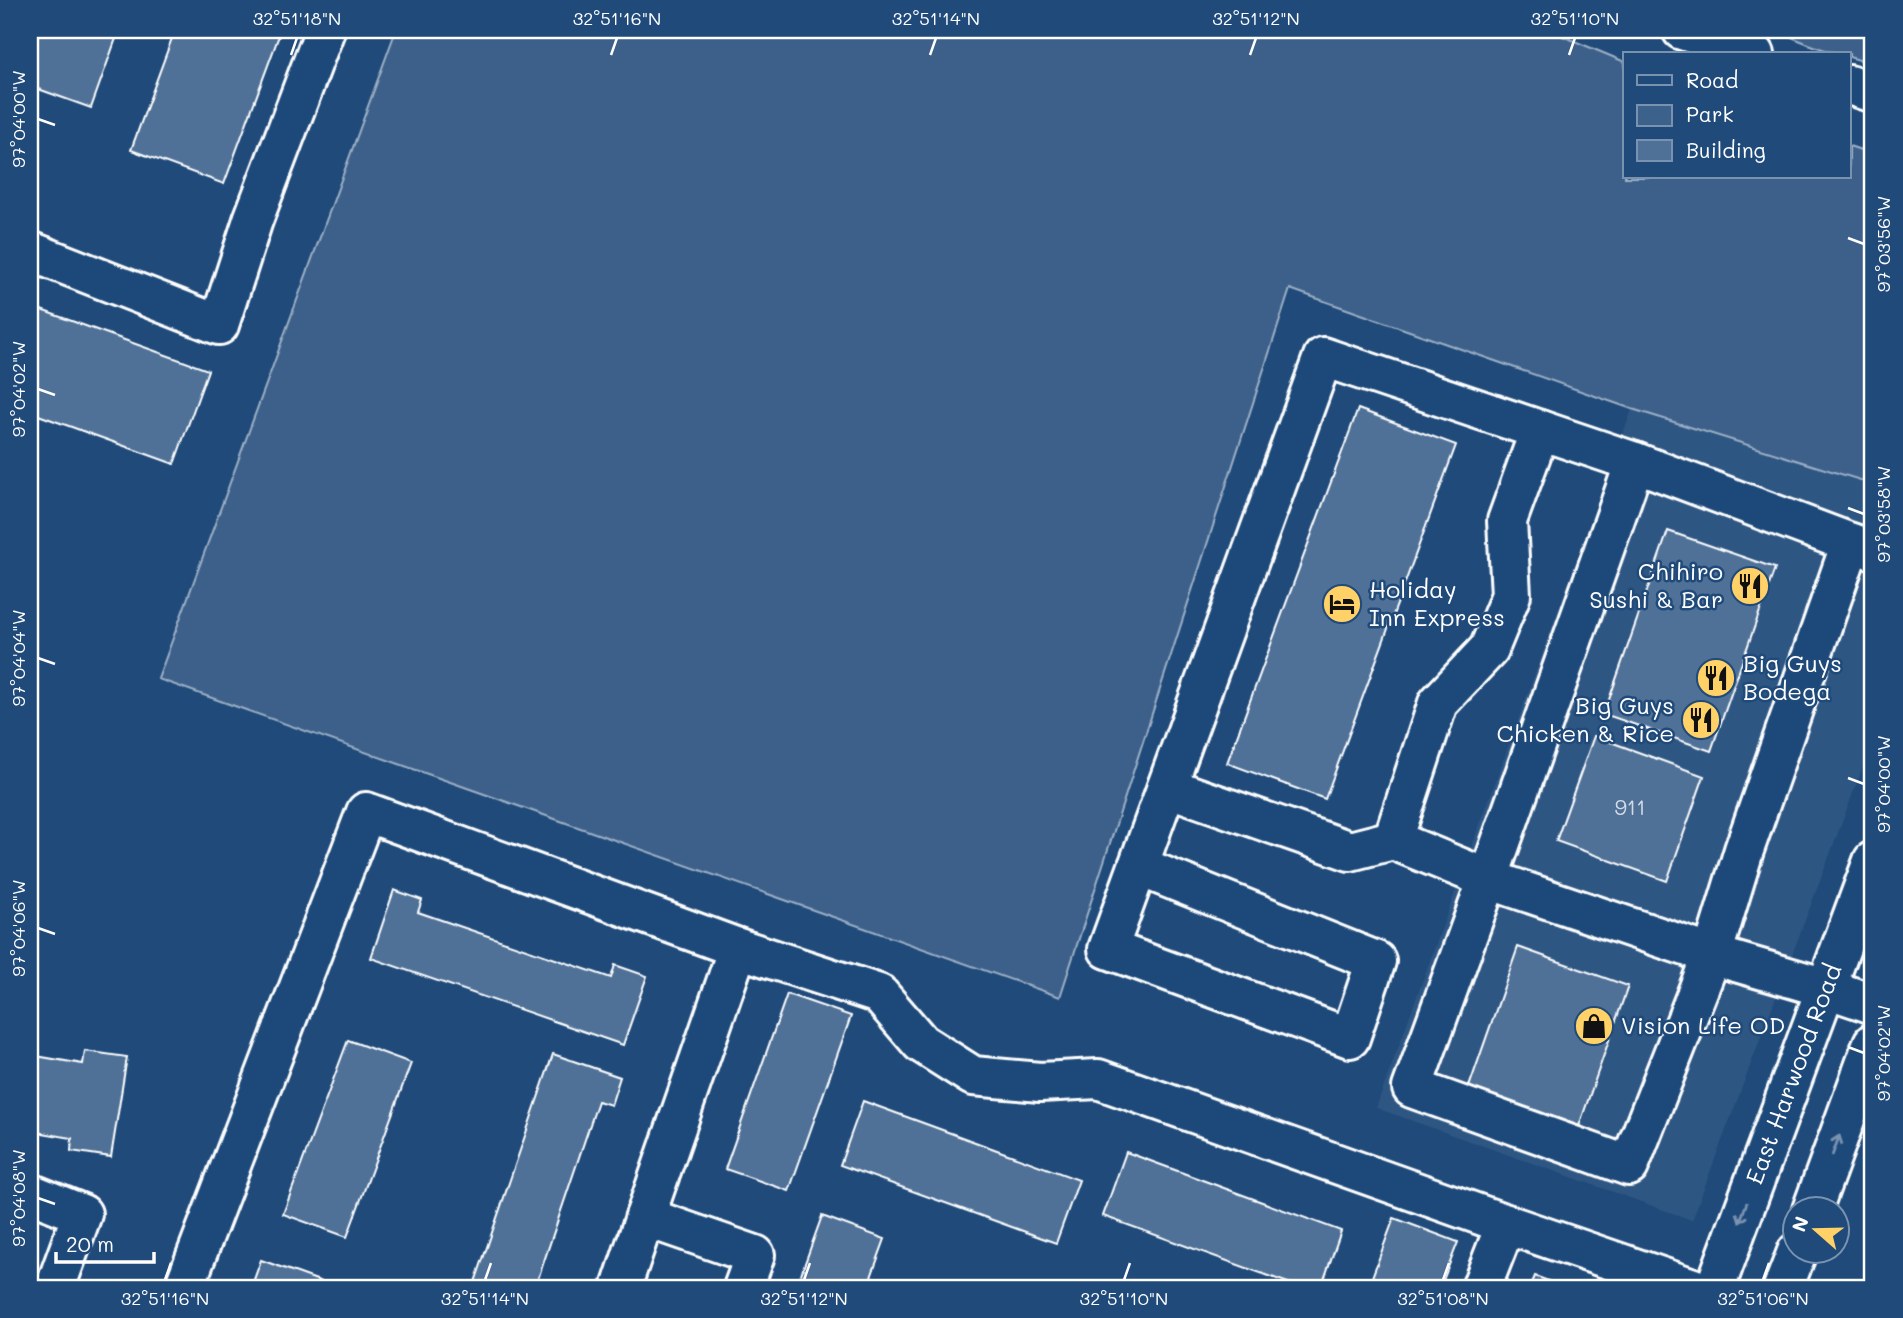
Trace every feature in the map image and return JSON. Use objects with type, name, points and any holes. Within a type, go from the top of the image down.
[{"type":"main road","points":[[30,251],[219,325],[253,220],[325,30]]},
{"type":"main road","points":[[1682,30],[1749,52]]},
{"type":"main road","points":[[1850,85],[1873,93]]},
{"type":"main road","points":[[1138,866],[1376,961],[1350,1038],[1108,949],[1138,866],[1167,787],[1322,357],[1635,462],[1862,547],[1744,850],[1712,955],[1629,1166],[1412,1088],[1635,462]]},
{"type":"main road","points":[[1393,840],[1438,703],[1489,649],[1511,595],[1507,521],[1540,430]]},
{"type":"main road","points":[[1167,787],[1350,851],[1393,840],[1488,879],[1712,955],[1873,1004]]},
{"type":"main road","points":[[184,1288],[366,812],[738,948],[879,994],[921,1043],[973,1076],[1040,1082],[1098,1079],[1693,1288]]},
{"type":"main road","name":"East Harwood Road","points":[[1715,1288],[1873,861]]},
{"type":"main road","points":[[621,1288],[738,948]]},
{"type":"main road","points":[[1817,1196],[1873,1043]]},
{"type":"main road","points":[[30,1194],[82,1214],[54,1288]]},
{"type":"main road","points":[[645,1217],[755,1255],[743,1288]]},
{"type":"main road","points":[[1481,1288],[1506,1224]]},
{"type":"main road","points":[[1783,1288],[1791,1266]]},
{"type":"shaded area","points":[[1632,409],[1873,484],[1873,740],[1692,1220],[1376,1108]]},
{"type":"green space","points":[[396,30],[1548,30],[1623,61],[1623,178],[1850,178],[1850,146],[1873,154],[1873,484],[1632,409],[1290,289],[1060,997],[158,679]]},
{"type":"green space","points":[[1774,30],[1873,30],[1873,64],[1850,57],[1850,52],[1821,49]]},
{"type":"building","points":[[30,30],[119,30],[91,108],[30,86]]},
{"type":"building","points":[[175,30],[281,30],[224,184],[131,150]]},
{"type":"building","points":[[30,306],[208,370],[174,464],[30,412]]},
{"type":"building","name":"Holiday Inn Express","points":[[1358,409],[1456,445],[1325,799],[1227,763]]},
{"type":"building","points":[[1668,531],[1775,568],[1711,751],[1604,714]]},
{"type":"building","points":[[1594,736],[1704,776],[1667,881],[1556,841]]},
{"type":"building","points":[[394,890],[422,900],[418,912],[611,978],[615,965],[647,976],[623,1045],[371,958]]},
{"type":"building","points":[[1518,947],[1628,986],[1579,1126],[1469,1087]]},
{"type":"building","points":[[787,994],[851,1016],[789,1191],[725,1169]]},
{"type":"building","points":[[348,1040],[411,1063],[347,1237],[283,1214]]},
{"type":"building","points":[[85,1051],[127,1057],[111,1157],[71,1151],[72,1138],[30,1131],[30,1055],[83,1064]]},
{"type":"building","points":[[553,1054],[620,1077],[611,1105],[598,1101],[535,1288],[473,1288]]},
{"type":"building","points":[[863,1101],[1079,1180],[1056,1243],[840,1165]]},
{"type":"building","points":[[1126,1152],[1341,1231],[1321,1288],[1302,1288],[1103,1216]]},
{"type":"building","points":[[822,1216],[885,1239],[867,1288],[796,1288]]},
{"type":"building","points":[[1394,1218],[1458,1242],[1440,1288],[1368,1288]]},
{"type":"building","points":[[261,1260],[339,1288],[251,1288]]},
{"type":"building","points":[[1535,1276],[1567,1288],[1530,1288]]},
{"type":"place","name":"Chihiro Sushi & Bar","points":[[1750,586]]},
{"type":"place","name":"Holiday Inn Express","points":[[1342,604]]},
{"type":"place","name":"Big Guys Bodega","points":[[1716,678]]},
{"type":"place","name":"Big Guys Chicken & Rice","points":[[1701,720]]},
{"type":"place","name":"Vision Life OD","points":[[1594,1026]]}]
